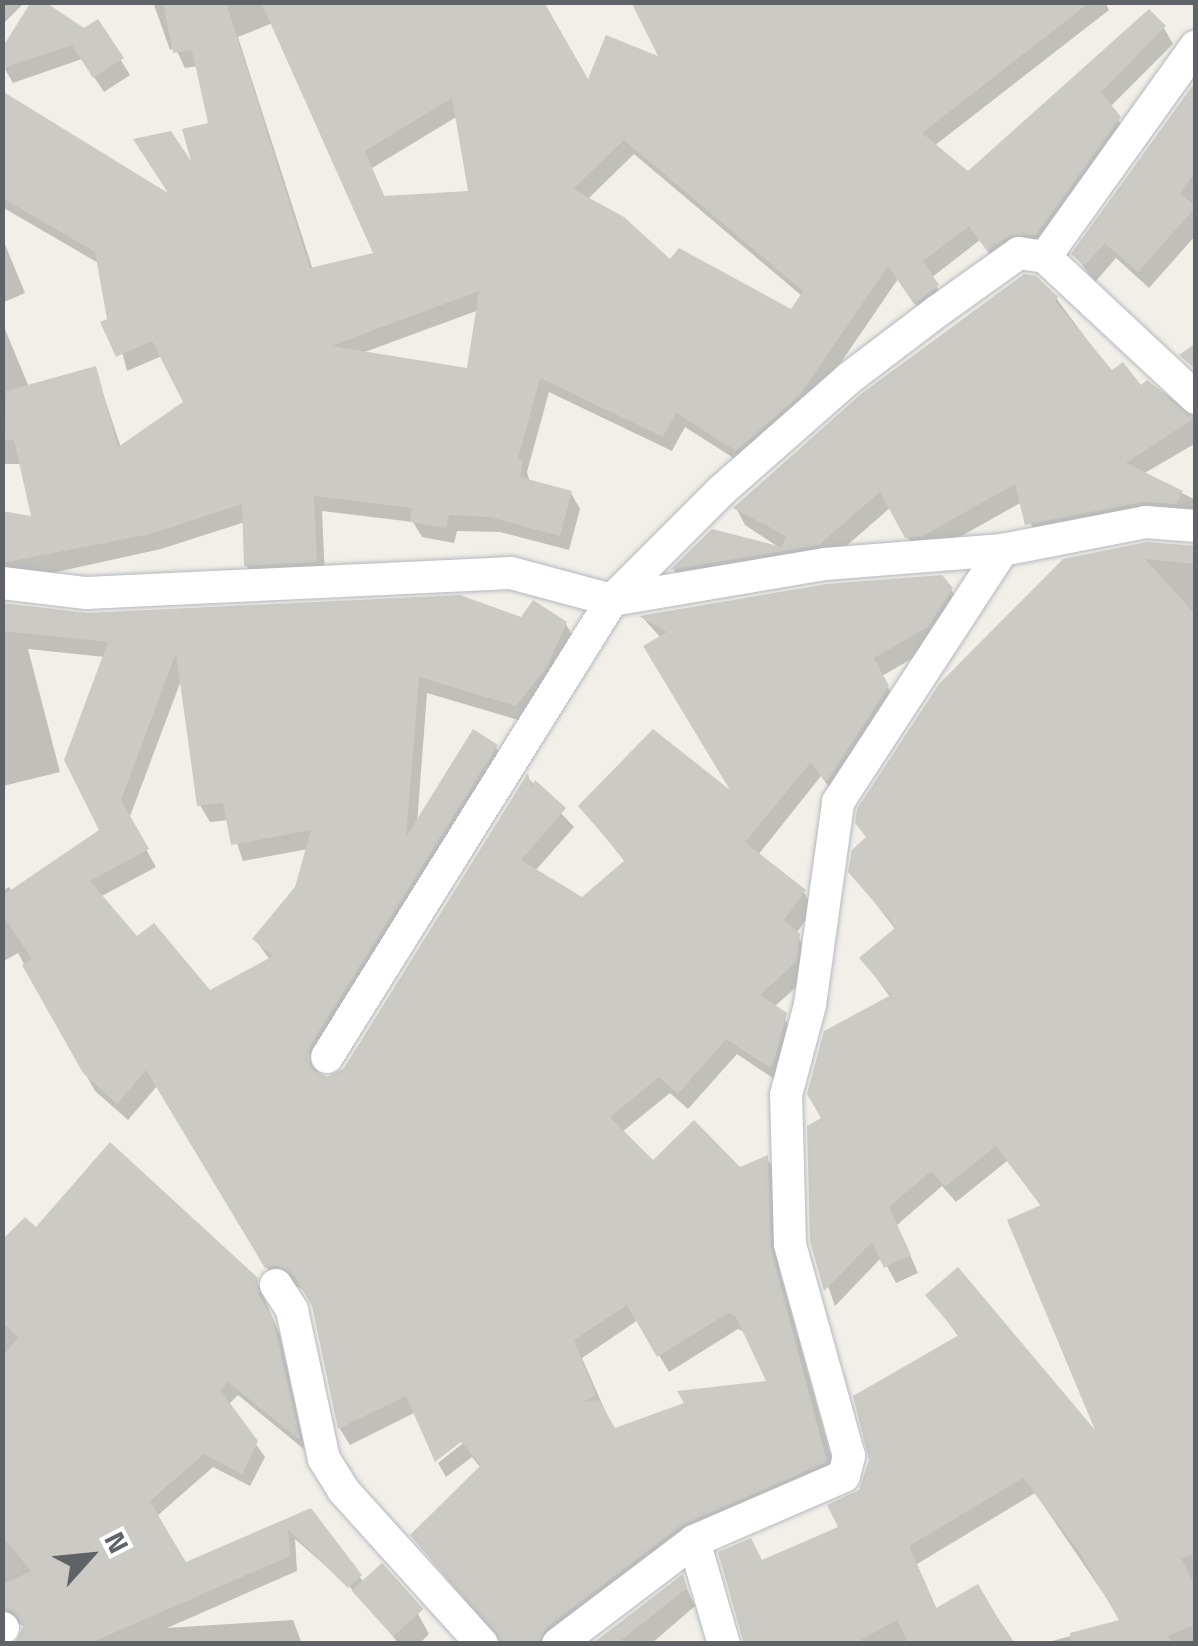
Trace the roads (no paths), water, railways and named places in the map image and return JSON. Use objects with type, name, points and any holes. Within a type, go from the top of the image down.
[{"type":"street","points":[[1045,257],[1196,46]]},
{"type":"street","points":[[327,1056],[612,600],[848,379],[1019,253],[1045,257],[1196,398]]},
{"type":"street","points":[[2,583],[86,593],[511,574],[612,600],[825,564],[1002,550],[1146,522],[1196,526]]},
{"type":"street","points":[[558,1644],[694,1542],[844,1476],[849,1456],[790,1244],[786,1095],[810,1005],[838,802],[1002,550]]},
{"type":"street","points":[[276,1285],[292,1310],[324,1459],[343,1490],[482,1644]]},
{"type":"street","points":[[694,1542],[724,1644]]}]
